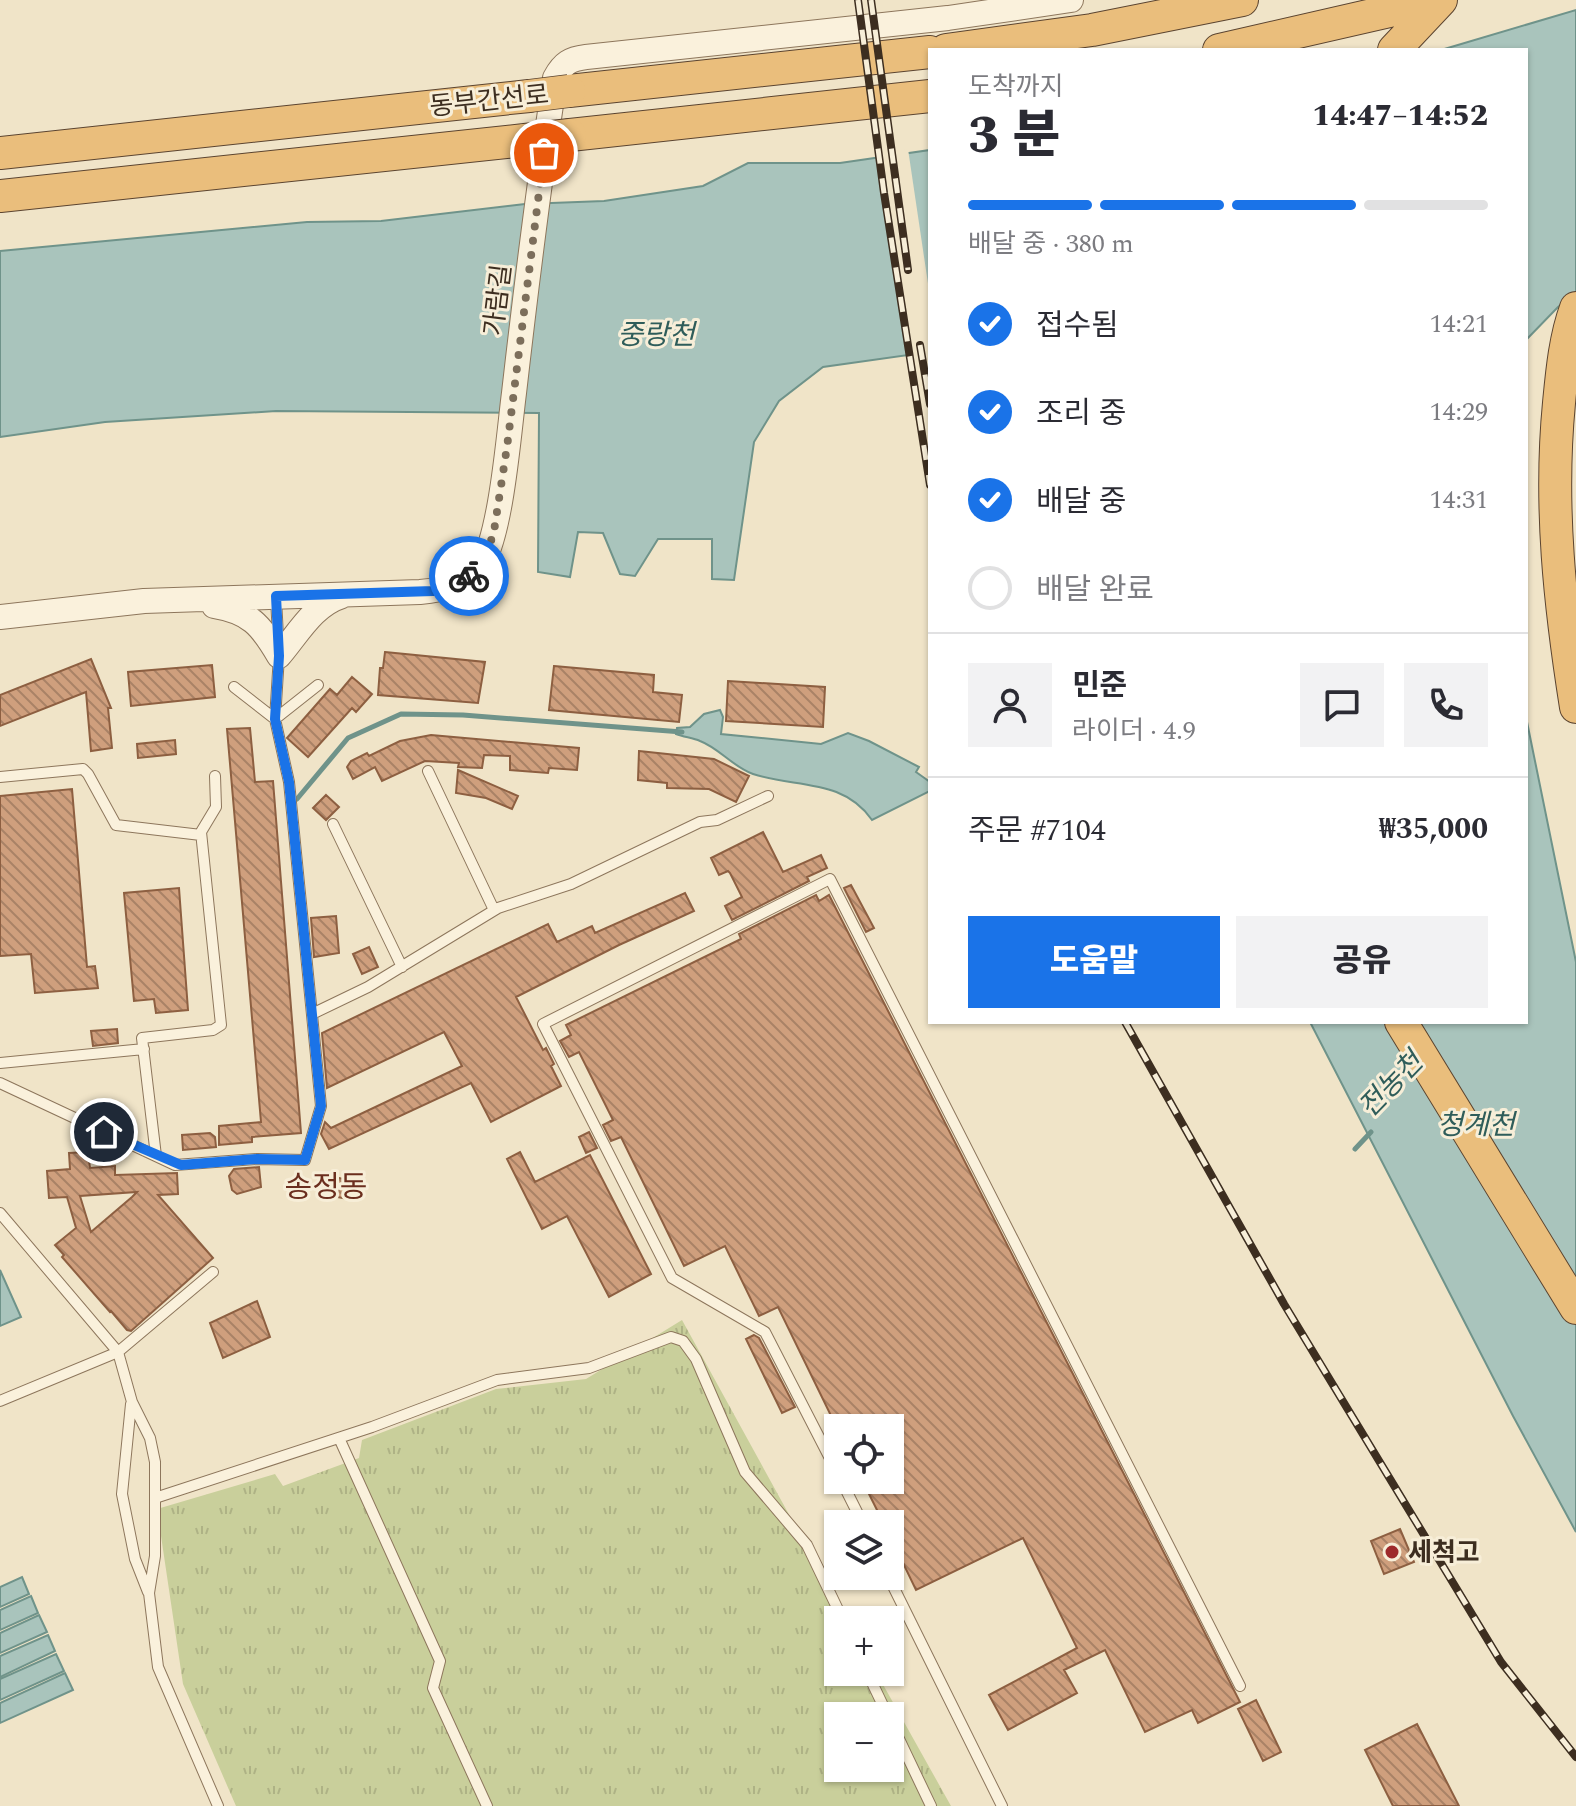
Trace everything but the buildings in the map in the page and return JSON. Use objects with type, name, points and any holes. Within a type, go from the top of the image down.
[{"type":"highway","points":[[961,48],[1092,30],[1242,0]]},
{"type":"highway","points":[[1228,48],[1440,0]]},
{"type":"highway","points":[[1396,48],[1440,0]]},
{"type":"highway","name":"동부간선로","points":[[0,153],[928,52]]},
{"type":"highway","name":"동부간선로","points":[[0,196],[928,96]]},
{"type":"highway","points":[[1576,308],[1561,373],[1554,453],[1554,503],[1563,621],[1576,707]]},
{"type":"highway","points":[[1402,1024],[1576,1308]]},
{"type":"street","name":"가람길","points":[[0,617],[144,601],[401,593],[446,588],[470,576],[479,567],[494,531],[540,177],[555,78],[561,66],[572,59],[948,18],[1071,0]]},
{"type":"street","points":[[197,598],[243,613],[263,630],[279,656],[318,608],[349,594]]},
{"type":"lane","points":[[0,1083],[181,1165],[257,1159],[305,1160],[321,1106],[289,782],[275,719],[279,656],[276,596]]},
{"type":"lane","points":[[0,630],[40,612]]},
{"type":"lane","points":[[275,719],[318,685]]},
{"type":"lane","points":[[234,687],[275,719]]},
{"type":"lane","points":[[0,777],[83,769],[116,825],[201,835]]},
{"type":"lane","points":[[428,771],[494,910]]},
{"type":"lane","points":[[156,1156],[142,1038],[213,1030],[221,1026],[201,835],[202,827],[216,807],[215,776]]},
{"type":"lane","points":[[312,1014],[368,987],[494,910],[571,884],[700,822],[717,820],[768,796]]},
{"type":"lane","points":[[333,824],[402,967]]},
{"type":"lane","points":[[824,1447],[765,1332],[672,1278],[543,1024],[830,879],[1240,1686]]},
{"type":"lane","points":[[0,1063],[144,1049]]},
{"type":"lane","points":[[0,1213],[118,1352],[132,1402],[150,1438],[155,1462],[155,1556],[149,1593]]},
{"type":"lane","points":[[0,1401],[118,1352],[213,1272]]},
{"type":"lane","points":[[155,1498],[339,1438],[497,1380],[589,1368],[671,1337],[683,1341],[696,1359],[745,1472],[807,1545],[836,1606]]},
{"type":"lane","points":[[132,1402],[122,1494],[135,1559],[149,1593],[158,1667],[218,1806]]},
{"type":"lane","points":[[339,1438],[440,1661],[433,1688],[487,1806]]},
{"type":"lane","points":[[895,1590],[1002,1806]]},
{"type":"lane","points":[[904,1749],[931,1806]]},
{"type":"green space","points":[[682,1320],[824,1578],[824,1590],[830,1590],[839,1606],[824,1606],[824,1686],[884,1686],[893,1702],[824,1702],[824,1782],[904,1782],[904,1722],[951,1806],[236,1806],[183,1684],[157,1509],[275,1474],[283,1486],[359,1458],[362,1440],[496,1389],[586,1379]]},
{"type":"water","points":[[1576,10],[1576,294],[1558,307],[1528,338],[1528,48],[1448,48]]},
{"type":"water","name":"중랑천","points":[[928,150],[928,352],[823,367],[779,401],[754,442],[734,580],[712,579],[712,539],[658,539],[635,576],[620,574],[603,533],[578,532],[570,577],[538,572],[539,413],[276,411],[105,422],[0,437],[0,251],[307,222],[381,221],[525,204],[604,201],[703,186],[748,163],[840,163]]},
{"type":"water","points":[[720,710],[723,717],[721,734],[821,744],[848,733],[919,767],[916,772],[928,781],[928,792],[872,820],[847,797],[817,786],[753,774],[707,744],[676,734],[677,728],[690,727],[704,714]]},
{"type":"water","name":"청계천","points":[[1528,727],[1576,962],[1576,1532],[1311,1024],[1528,1024]]},
{"type":"water","points":[[0,1270],[21,1317],[0,1326]]},
{"type":"water","points":[[22,1577],[29,1594],[0,1607],[0,1587]]},
{"type":"water","points":[[31,1596],[38,1613],[0,1630],[0,1610]]},
{"type":"water","points":[[39,1615],[47,1632],[0,1653],[0,1633]]},
{"type":"water","points":[[48,1635],[55,1651],[0,1677],[0,1656]]},
{"type":"water","points":[[56,1654],[64,1671],[0,1700],[0,1679]]},
{"type":"water","points":[[65,1673],[73,1690],[0,1723],[0,1703]]},
{"type":"pier","points":[[908,149],[928,284],[928,356],[912,359],[882,153]]},
{"type":"waterway","points":[[297,799],[348,738],[401,714],[463,715],[682,732]]},
{"type":"waterway","name":"전농천","points":[[1355,1149],[1371,1132]]},
{"type":"railway","points":[[858,0],[884,193],[928,472]]},
{"type":"railway","points":[[871,0],[908,270]]},
{"type":"railway","points":[[920,345],[928,392]]},
{"type":"railway","points":[[1126,1024],[1284,1304],[1501,1662],[1576,1757]]},
{"type":"way so far","points":[[469,576],[486,557],[494,531],[544,153]]},
{"type":"place","name":"세척고","points":[[1392,1552]]},
{"type":"district","name":"송정동","points":[[326,1187]]},
{"type":"route","points":[[104,1132],[170,1163],[181,1165],[257,1159],[305,1160],[321,1106],[289,782],[275,719],[279,656],[276,596],[433,591],[458,584],[469,576]]}]
